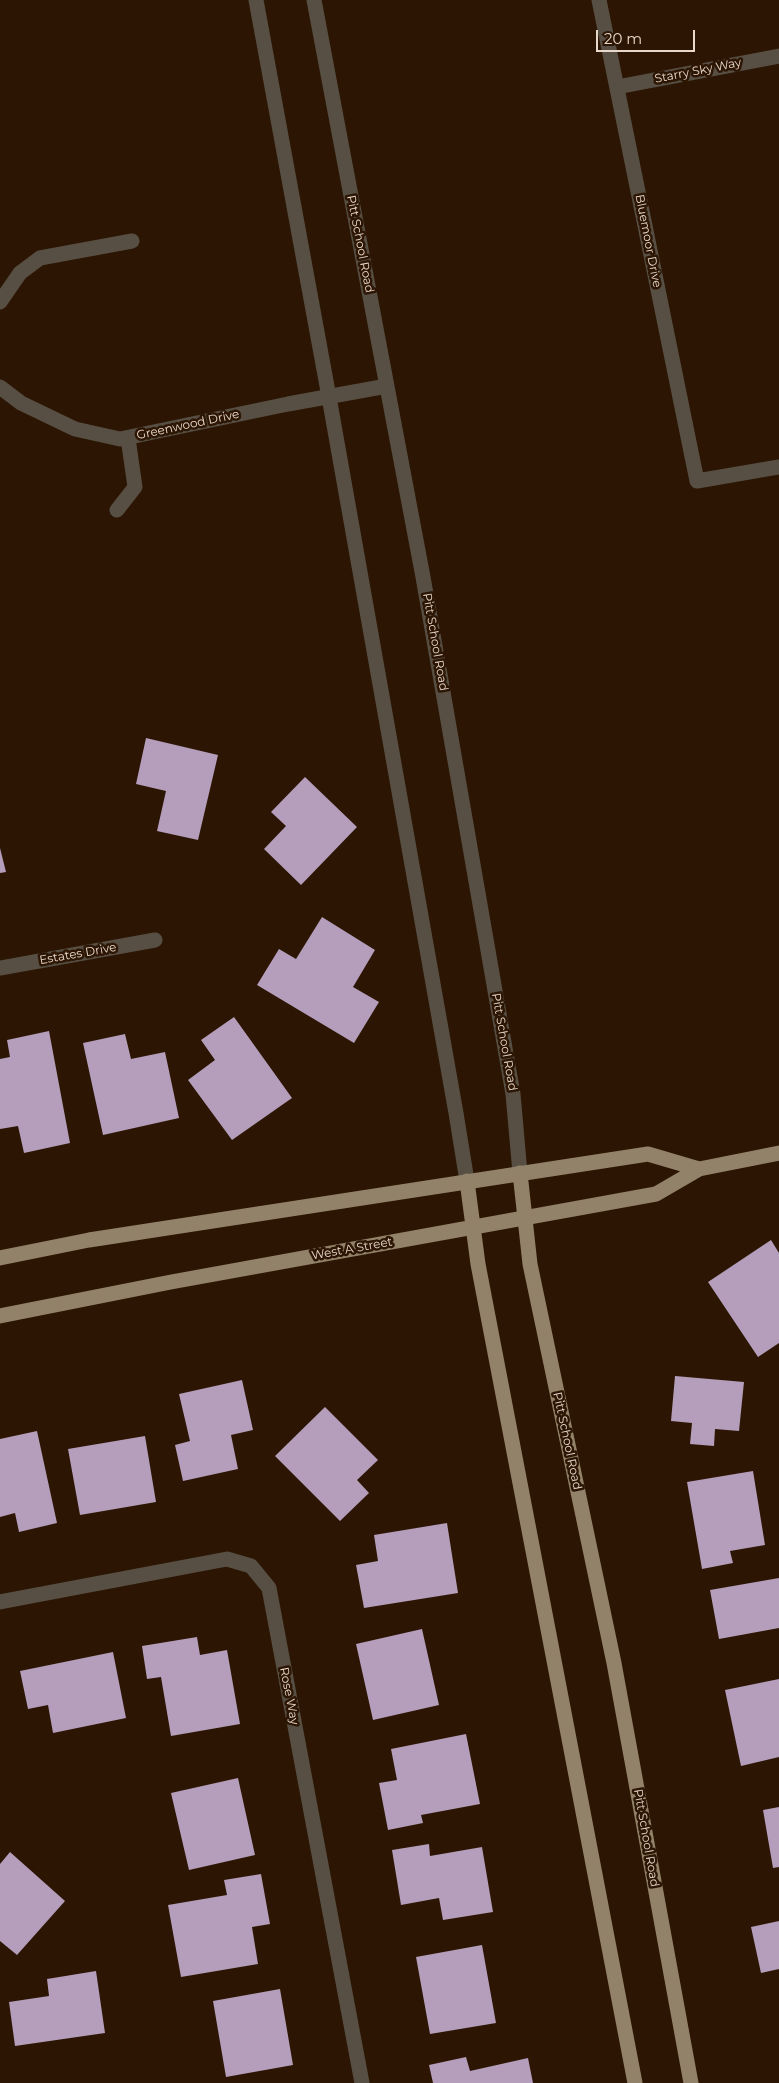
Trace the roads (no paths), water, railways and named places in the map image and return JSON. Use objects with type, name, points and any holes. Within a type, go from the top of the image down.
[{"type":"main road","name":"West A Street","points":[[0,1316],[171,1282],[656,1194],[699,1169],[779,1153]]},
{"type":"main road","name":"West A Street","points":[[0,1258],[89,1240],[648,1154],[699,1169]]},
{"type":"main road","name":"Pitt School Road","points":[[520,1173],[530,1264],[614,1663],[691,2083]]},
{"type":"main road","points":[[467,1181],[478,1264],[635,2083]]},
{"type":"street","points":[[256,0],[329,397],[467,1181]]},
{"type":"street","name":"Pitt School Road","points":[[314,0],[423,577],[511,1084],[520,1173]]},
{"type":"street","name":"Bluemoor Drive","points":[[599,0],[697,482],[779,467]]},
{"type":"street","name":"Starry Sky Way","points":[[617,86],[779,56]]},
{"type":"street","points":[[0,302],[20,273],[40,258],[132,241]]},
{"type":"street","name":"Greenwood Drive","points":[[0,387],[21,403],[75,429],[120,439],[387,386]]},
{"type":"street","points":[[117,510],[135,487],[128,438]]},
{"type":"street","name":"Estates Drive","points":[[0,968],[155,940]]},
{"type":"street","name":"Rose Way","points":[[0,1602],[227,1559],[251,1566],[268,1588],[362,2083]]}]
